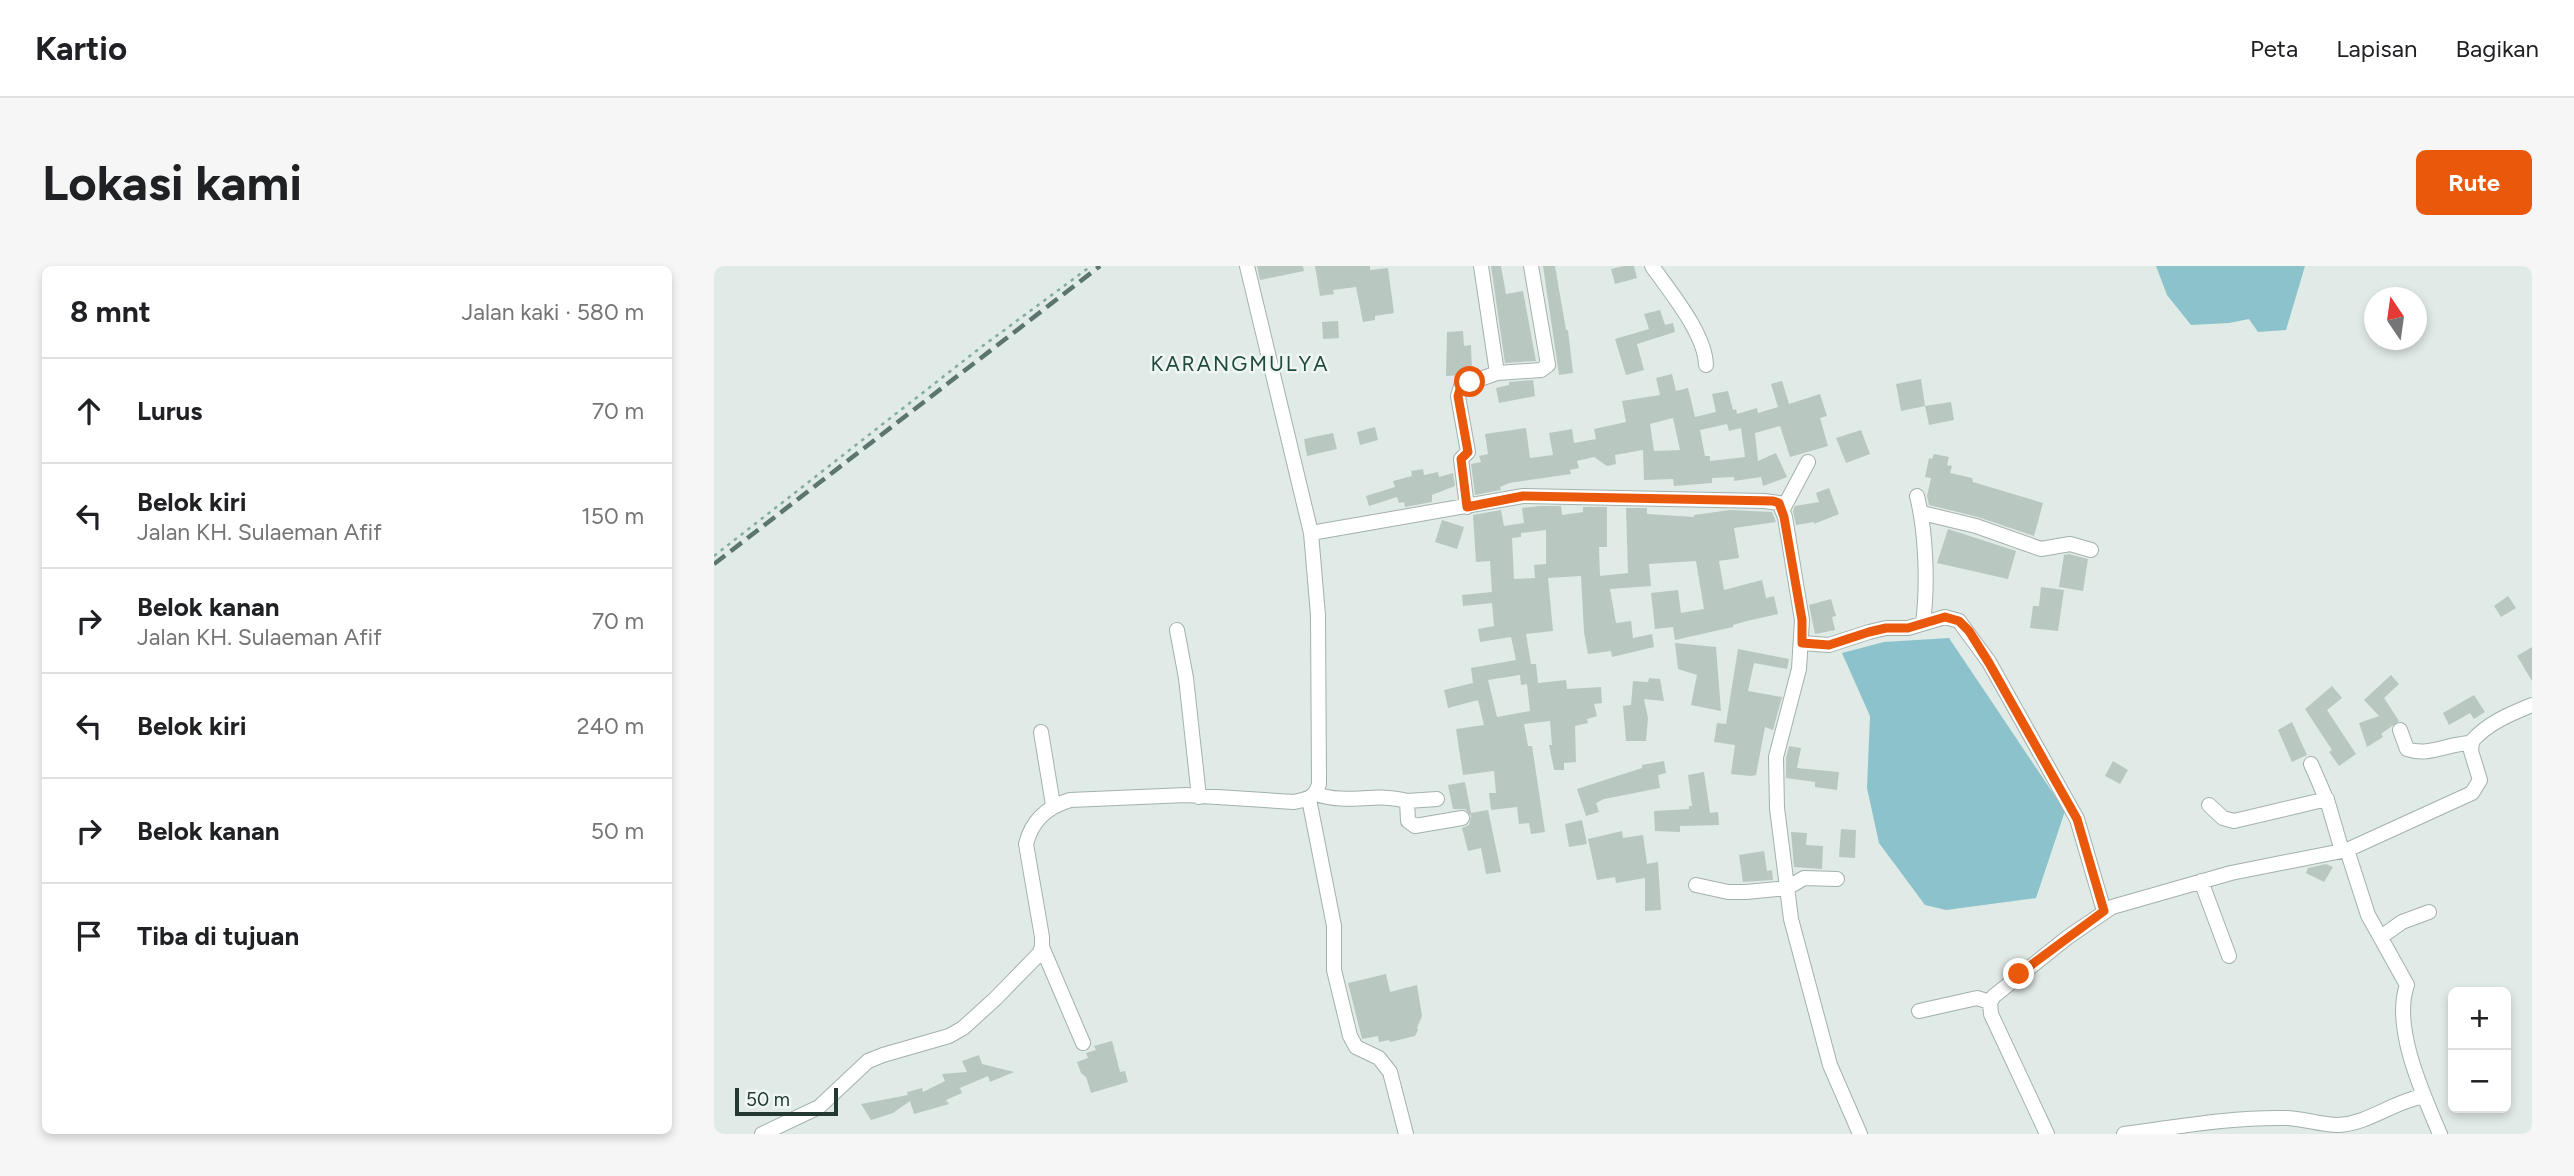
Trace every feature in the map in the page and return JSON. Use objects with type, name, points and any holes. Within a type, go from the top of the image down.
[{"type":"street","points":[[1247,266],[1311,533],[1318,615],[1319,784],[1312,797],[1334,926],[1334,970],[1350,1036],[1356,1047],[1379,1058],[1390,1072],[1406,1134]]},
{"type":"street","points":[[1481,266],[1497,373]]},
{"type":"street","points":[[1467,507],[1461,459],[1468,452],[1458,396],[1461,386],[1497,373],[1541,370],[1548,365],[1531,266]]},
{"type":"street","points":[[1652,266],[1695,331],[1703,348],[1706,365]]},
{"type":"street","points":[[1783,509],[1808,462]]},
{"type":"street","points":[[1917,495],[1922,513],[1923,623]]},
{"type":"street","points":[[1311,533],[1523,496],[1779,503],[1783,509],[1802,620],[1799,669],[1776,757],[1777,808],[1787,888],[1791,919],[1830,1065],[1860,1134]]},
{"type":"street","points":[[1922,513],[1993,531],[2041,550],[2070,544],[2091,550]]},
{"type":"street","points":[[1802,643],[1829,645],[1869,632],[1886,628],[1908,628],[1945,617],[1959,621],[1969,631],[1989,663],[2077,819],[2104,911]]},
{"type":"street","points":[[1177,630],[1186,678],[1199,797]]},
{"type":"street","points":[[2400,730],[2407,749],[2427,752],[2471,743],[2480,732],[2502,718],[2532,705]]},
{"type":"street","points":[[1041,732],[1053,806]]},
{"type":"street","points":[[1990,1002],[2019,974],[2104,911],[2231,873],[2344,851],[2473,793],[2480,780],[2471,743]]},
{"type":"street","points":[[2311,764],[2327,800],[2368,915],[2407,985],[2403,995],[2408,1053],[2440,1134]]},
{"type":"street","points":[[1083,1043],[1042,947],[1026,844],[1029,831],[1041,814],[1070,800],[1163,796],[1294,802],[1312,797],[1332,800],[1396,798],[1407,802],[1437,799]]},
{"type":"street","points":[[2209,805],[2223,818],[2235,821],[2327,800]]},
{"type":"street","points":[[1407,802],[1408,821],[1415,826],[1462,818]]},
{"type":"street","points":[[1696,885],[1737,892],[1787,888],[1804,878],[1837,880]]},
{"type":"street","points":[[2200,881],[2229,956]]},
{"type":"street","points":[[2381,937],[2402,922],[2428,912]]},
{"type":"street","points":[[762,1134],[819,1107],[868,1061],[949,1036],[963,1028],[1005,989],[1039,954],[1042,947]]},
{"type":"street","points":[[1919,1010],[1977,998],[1990,1002]]},
{"type":"street","points":[[1990,1002],[1994,1020],[2047,1134]]},
{"type":"street","points":[[2124,1134],[2220,1121],[2281,1118],[2337,1125],[2359,1121],[2407,1100],[2424,1096]]},
{"type":"path","points":[[714,556],[980,348],[1091,266]]},
{"type":"water","points":[[2156,266],[2305,266],[2286,330],[2258,332],[2249,319],[2191,325],[2167,295]]},
{"type":"water","points":[[1949,638],[2065,811],[2036,898],[1946,910],[1925,905],[1879,843],[1867,788],[1870,716],[1842,653],[1884,642]]},
{"type":"building","points":[[1257,266],[1303,266],[1304,271],[1260,280]]},
{"type":"building","points":[[1315,266],[1370,266],[1370,270],[1388,268],[1394,313],[1375,316],[1375,320],[1363,322],[1356,287],[1333,290],[1334,294],[1320,296]]},
{"type":"building","points":[[1491,266],[1501,266],[1506,294],[1523,291],[1536,361],[1505,363]]},
{"type":"building","points":[[1543,266],[1555,266],[1568,330],[1573,373],[1559,375]]},
{"type":"building","points":[[1634,266],[1637,278],[1615,284],[1611,269]]},
{"type":"building","points":[[1660,310],[1665,325],[1673,323],[1675,332],[1637,344],[1644,370],[1626,375],[1615,339],[1649,329],[1644,314]]},
{"type":"building","points":[[1338,321],[1339,338],[1323,339],[1322,322]]},
{"type":"building","points":[[1463,331],[1464,346],[1471,345],[1472,372],[1446,376],[1447,332]]},
{"type":"building","points":[[1672,374],[1676,391],[1688,388],[1695,417],[1716,412],[1712,394],[1728,391],[1733,410],[1736,409],[1737,414],[1757,408],[1758,413],[1778,407],[1771,384],[1782,381],[1789,404],[1820,394],[1827,416],[1820,418],[1828,446],[1790,457],[1780,426],[1755,433],[1758,461],[1776,453],[1787,477],[1763,486],[1761,477],[1734,481],[1734,477],[1712,478],[1712,483],[1674,486],[1673,479],[1644,480],[1643,450],[1615,455],[1616,464],[1607,466],[1594,457],[1577,461],[1579,468],[1570,470],[1571,474],[1509,483],[1500,487],[1501,490],[1475,495],[1471,464],[1481,462],[1479,456],[1488,454],[1485,434],[1526,428],[1530,458],[1553,455],[1549,433],[1572,429],[1574,443],[1596,439],[1594,429],[1626,422],[1622,401],[1660,395],[1656,378]],"holes":[[[1673,418],[1680,450],[1654,451],[1650,424]],[[1727,424],[1729,431],[1741,428],[1745,457],[1710,461],[1710,456],[1705,456],[1700,430]]]},
{"type":"building","points":[[1921,379],[1925,406],[1901,411],[1896,384]]},
{"type":"building","points":[[1533,380],[1535,396],[1499,403],[1496,388],[1509,385],[1509,382]]},
{"type":"building","points":[[1951,402],[1954,420],[1929,425],[1925,406]]},
{"type":"building","points":[[1375,427],[1378,440],[1360,445],[1357,432]]},
{"type":"building","points":[[1861,430],[1870,454],[1846,463],[1836,438]]},
{"type":"building","points":[[1333,433],[1337,449],[1307,456],[1304,439]]},
{"type":"building","points":[[1934,454],[1949,457],[1947,465],[1952,466],[1950,473],[2043,503],[2034,536],[1978,517],[1929,505],[1927,496],[1931,478],[1925,477],[1929,458],[1932,459]]},
{"type":"building","points":[[1423,469],[1424,475],[1438,472],[1439,477],[1453,473],[1455,486],[1432,495],[1432,502],[1405,507],[1404,502],[1399,503],[1397,497],[1369,506],[1366,496],[1395,487],[1393,481],[1412,476],[1411,471]]},
{"type":"building","points":[[1829,488],[1839,514],[1814,524],[1796,525],[1793,511],[1795,506],[1819,502],[1816,493]]},
{"type":"building","points":[[1561,506],[1562,515],[1583,512],[1583,507],[1607,507],[1607,547],[1599,547],[1600,576],[1628,573],[1626,508],[1647,508],[1647,514],[1694,517],[1730,510],[1772,512],[1776,522],[1734,528],[1739,558],[1719,561],[1724,590],[1762,580],[1766,598],[1774,596],[1778,614],[1675,640],[1673,627],[1655,629],[1651,593],[1678,590],[1681,613],[1704,609],[1696,561],[1649,564],[1651,586],[1610,589],[1616,623],[1631,621],[1633,638],[1652,634],[1654,647],[1612,657],[1611,651],[1588,654],[1581,576],[1548,578],[1553,631],[1526,634],[1531,664],[1536,664],[1538,683],[1566,680],[1567,689],[1601,687],[1602,703],[1594,704],[1597,716],[1587,719],[1588,723],[1575,726],[1576,762],[1564,763],[1564,770],[1554,770],[1549,745],[1552,745],[1550,721],[1524,724],[1528,746],[1532,746],[1545,832],[1531,834],[1529,823],[1519,824],[1517,807],[1491,810],[1489,793],[1496,793],[1494,771],[1463,775],[1456,729],[1484,725],[1478,700],[1448,708],[1444,690],[1473,683],[1471,668],[1516,660],[1511,637],[1480,642],[1478,629],[1494,626],[1492,603],[1463,606],[1462,595],[1492,592],[1490,561],[1476,562],[1473,515],[1501,510],[1504,526],[1524,523],[1522,508]],"holes":[[[1546,530],[1546,564],[1534,565],[1535,578],[1514,579],[1512,538],[1521,537],[1521,533]],[[1520,675],[1521,685],[1527,684],[1530,711],[1497,717],[1488,680]]]},
{"type":"building","points":[[1442,520],[1464,527],[1457,549],[1435,542]]},
{"type":"building","points":[[1948,529],[2016,551],[2008,579],[1937,563]]},
{"type":"building","points":[[2064,555],[2088,559],[2083,591],[2059,587]]},
{"type":"building","points":[[2041,587],[2064,590],[2058,631],[2030,628],[2033,606],[2039,606]]},
{"type":"building","points":[[2508,596],[2516,608],[2501,617],[2494,606]]},
{"type":"building","points":[[1831,599],[1836,616],[1832,617],[1835,630],[1815,634],[1809,605]]},
{"type":"building","points":[[1675,643],[1716,647],[1721,711],[1691,705],[1697,675],[1678,669]]},
{"type":"building","points":[[2532,647],[2532,681],[2517,656]]},
{"type":"building","points":[[1738,649],[1789,659],[1787,669],[1754,663],[1748,691],[1782,697],[1773,730],[1765,727],[1756,775],[1751,776],[1731,774],[1735,745],[1714,742],[1717,723],[1726,724]]},
{"type":"building","points":[[2391,675],[2399,684],[2384,698],[2399,721],[2381,734],[2383,737],[2367,747],[2359,723],[2379,716],[2364,700]]},
{"type":"building","points":[[1649,678],[1660,679],[1664,701],[1644,699],[1648,718],[1646,741],[1626,741],[1623,706],[1631,705],[1633,681],[1648,682]]},
{"type":"building","points":[[2332,686],[2342,698],[2327,710],[2356,754],[2339,766],[2329,752],[2332,750],[2305,709]]},
{"type":"building","points":[[2474,695],[2485,712],[2474,719],[2470,713],[2449,725],[2443,713]]},
{"type":"building","points":[[2292,722],[2307,755],[2292,762],[2278,730]]},
{"type":"building","points":[[1789,746],[1801,748],[1797,768],[1839,772],[1837,790],[1815,787],[1815,782],[1786,778]]},
{"type":"building","points":[[1664,761],[1666,773],[1658,775],[1660,788],[1604,799],[1596,803],[1599,812],[1586,816],[1577,789],[1642,768],[1642,765]]},
{"type":"building","points":[[2113,761],[2128,770],[2120,784],[2105,776]]},
{"type":"building","points":[[1704,772],[1710,813],[1718,812],[1719,825],[1680,826],[1680,832],[1655,831],[1654,811],[1689,809],[1689,806],[1692,806],[1688,775]]},
{"type":"building","points":[[1465,782],[1471,813],[1488,810],[1501,872],[1486,874],[1481,848],[1468,851],[1462,828],[1469,825],[1471,816],[1465,809],[1453,809],[1448,785]]},
{"type":"building","points":[[1582,820],[1587,844],[1569,847],[1565,824]]},
{"type":"building","points":[[1841,829],[1856,830],[1855,858],[1839,857]]},
{"type":"building","points":[[1622,831],[1623,838],[1643,835],[1647,864],[1658,862],[1661,910],[1645,911],[1645,878],[1616,883],[1615,877],[1597,880],[1588,839]]},
{"type":"building","points":[[1791,832],[1807,833],[1806,845],[1823,846],[1822,869],[1794,867]]},
{"type":"building","points":[[1764,851],[1767,871],[1772,870],[1773,880],[1743,882],[1739,855]]},
{"type":"building","points":[[2326,864],[2333,867],[2324,882],[2306,873],[2308,868]]},
{"type":"building","points":[[1386,974],[1390,992],[1417,985],[1422,1016],[1418,1030],[1415,1036],[1390,1042],[1379,1042],[1378,1036],[1362,1039],[1348,983]]},
{"type":"building","points":[[1112,1041],[1120,1072],[1125,1071],[1128,1082],[1091,1093],[1077,1062],[1088,1058],[1086,1053],[1096,1050],[1094,1046]]},
{"type":"building","points":[[979,1055],[982,1064],[1014,1072],[990,1082],[988,1076],[960,1088],[962,1093],[946,1100],[949,1104],[914,1114],[910,1101],[893,1113],[871,1120],[861,1104],[908,1095],[907,1092],[922,1088],[923,1092],[945,1081],[942,1074],[967,1072],[962,1061]]},
{"type":"railway","points":[[714,564],[1100,266]]},
{"type":"district","name":"KARANGMULYA","points":[[1240,364]]},
{"type":"route","points":[[1470,382],[1461,386],[1458,396],[1468,452],[1461,459],[1467,507],[1523,496],[1773,501],[1779,503],[1783,509],[1802,620],[1802,643],[1829,645],[1855,635],[1886,628],[1908,628],[1945,617],[1959,621],[1969,631],[2077,819],[2104,911],[2019,974]]}]
